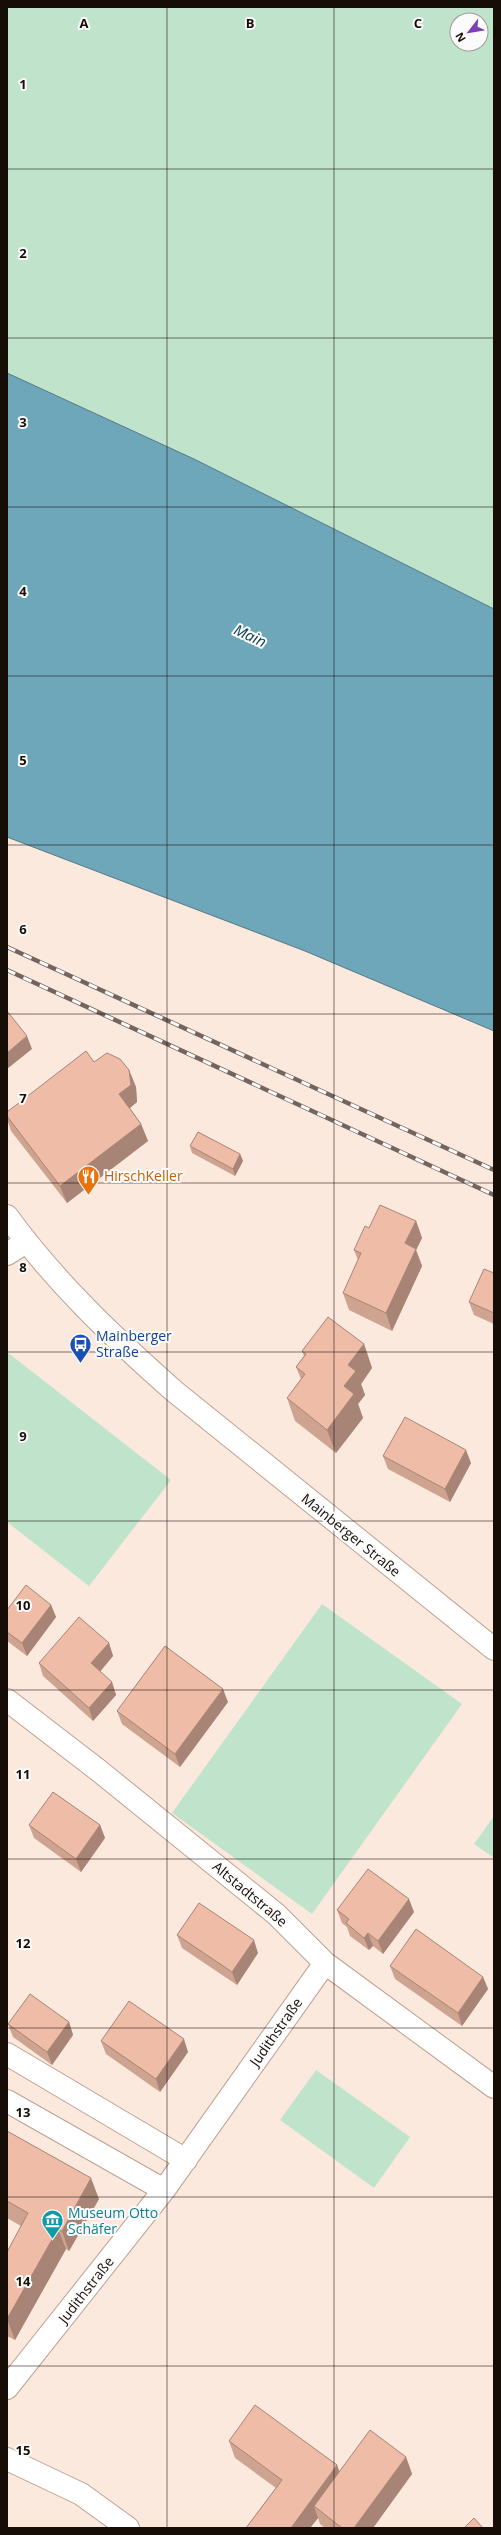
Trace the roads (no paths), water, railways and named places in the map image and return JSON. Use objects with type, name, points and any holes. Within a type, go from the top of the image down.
[{"type":"street","name":"Mainberger Straße","points":[[7,1216],[26,1242],[72,1296],[174,1391],[494,1649]]},
{"type":"street","points":[[7,1254],[26,1242]]},
{"type":"street","name":"Altstadtstraße","points":[[7,1700],[98,1770],[276,1914],[325,1963],[494,2087]]},
{"type":"street","name":"Judithstraße","points":[[7,2388],[164,2190],[325,1963]]},
{"type":"street","points":[[7,2054],[186,2160]]},
{"type":"street","points":[[7,2101],[164,2190]]},
{"type":"street","points":[[7,2459],[81,2494],[128,2528]]},
{"type":"water","name":"Main","points":[[7,373],[194,459],[494,609],[494,1031],[305,951],[7,837]]},
{"type":"railway","points":[[7,947],[494,1170]]},
{"type":"railway","points":[[7,970],[494,1195]]},
{"type":"place","name":"HirschKeller","points":[[89,1196]]},
{"type":"place","name":"Mainberger Straße","points":[[80,1364]]},
{"type":"place","name":"Museum Otto Schäfer","points":[[53,2240]]}]
